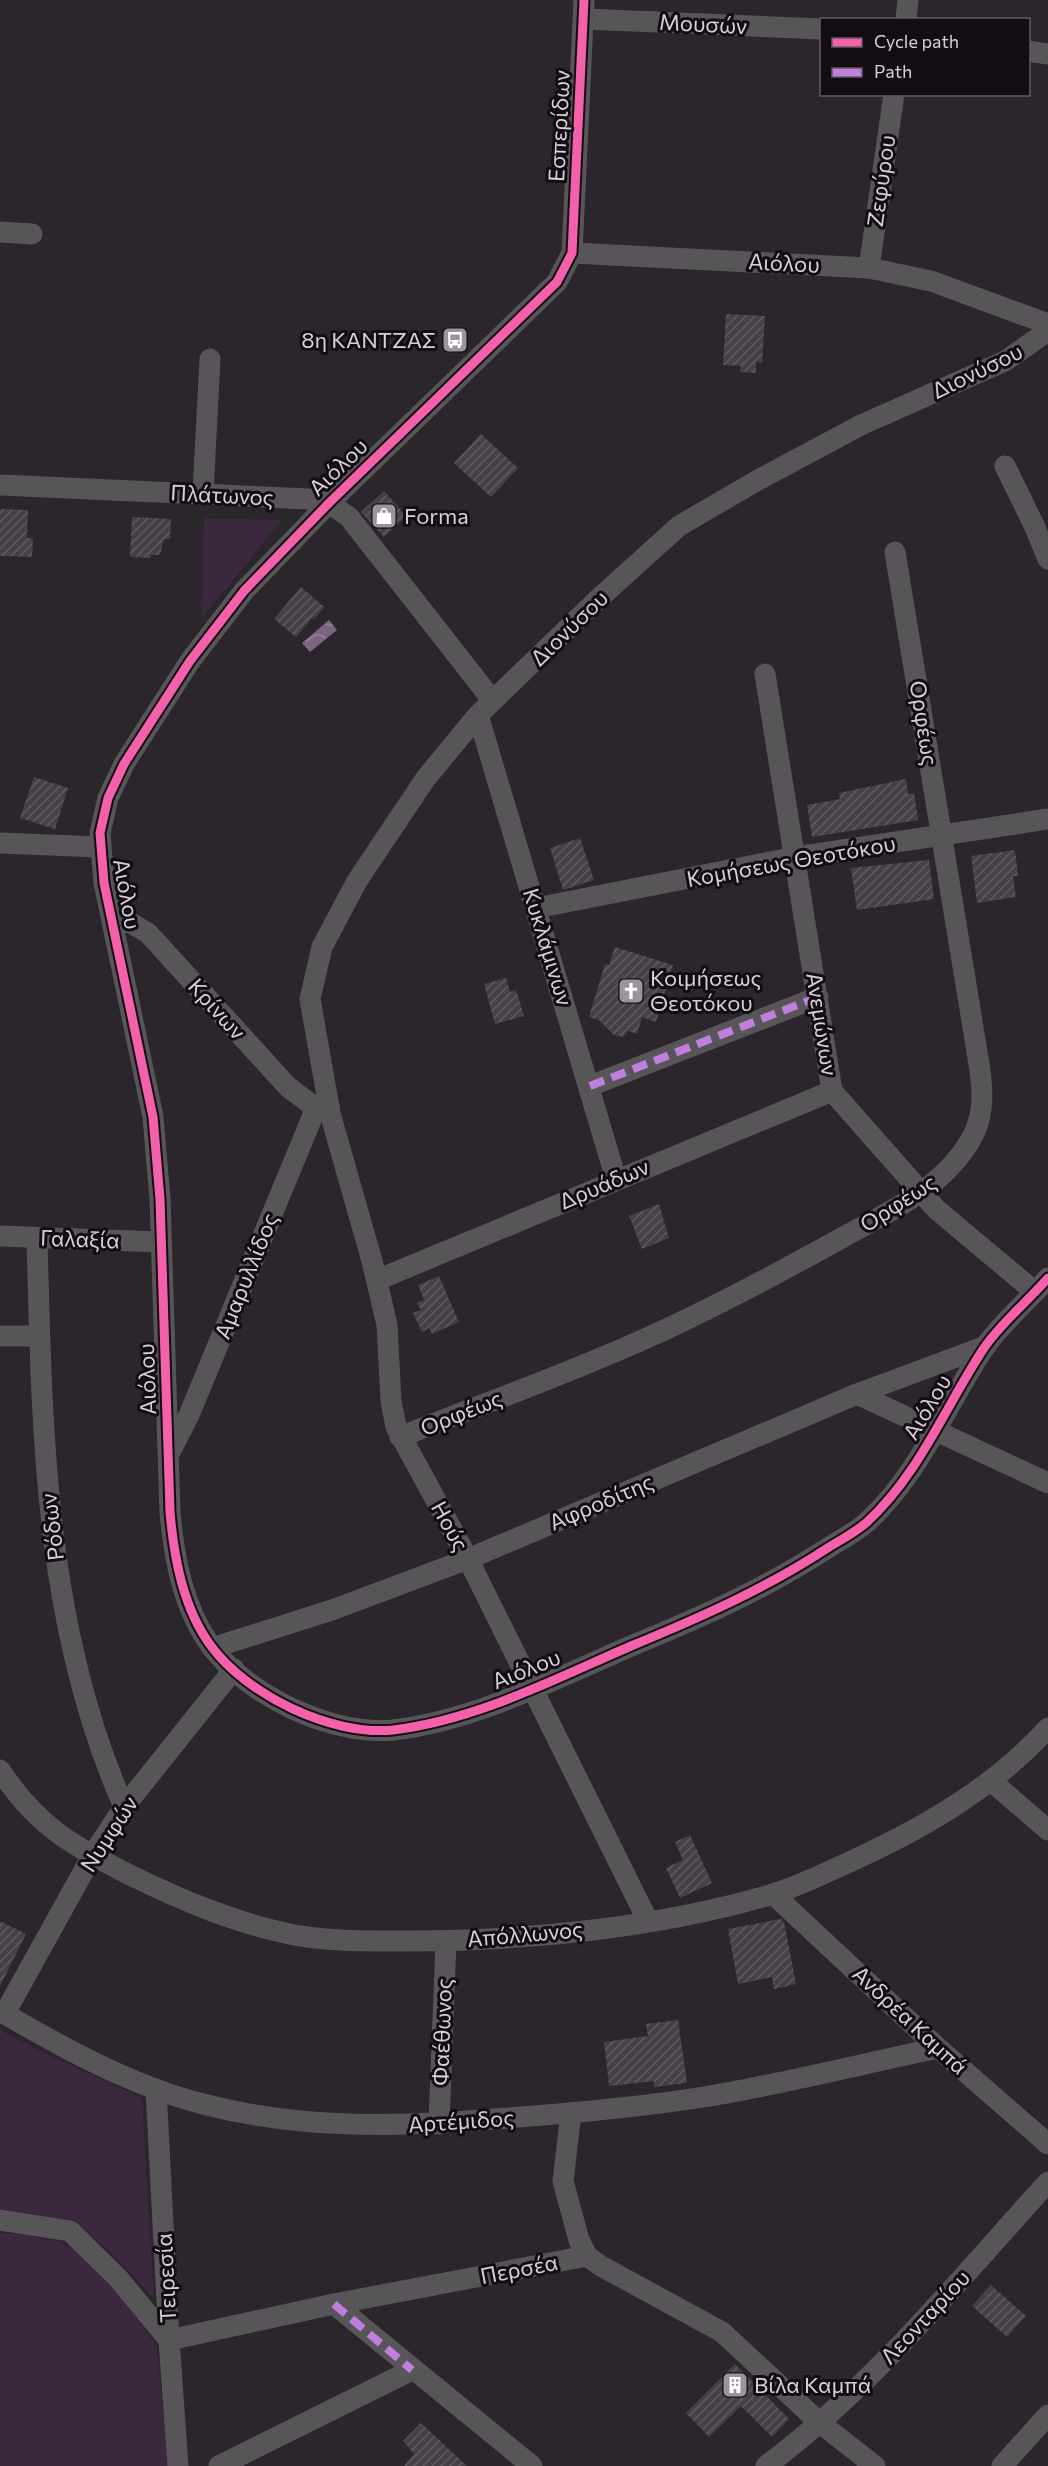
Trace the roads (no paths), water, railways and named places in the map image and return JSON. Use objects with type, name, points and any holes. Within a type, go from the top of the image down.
[{"type":"street","points":[[906,18],[908,0]]},
{"type":"street","name":"Μουσών","points":[[584,9],[820,29]]},
{"type":"street","name":"Εσπερίδων","points":[[572,253],[584,9]]},
{"type":"street","points":[[1030,51],[1048,54]]},
{"type":"street","name":"Ζεφύρου","points":[[868,268],[894,96]]},
{"type":"street","points":[[0,232],[32,234]]},
{"type":"street","name":"Αιόλου","points":[[1042,1285],[986,1346],[907,1478],[865,1524],[818,1555],[721,1608],[511,1698],[432,1722],[394,1730],[375,1730],[330,1722],[295,1710],[262,1692],[212,1648],[191,1607],[177,1562],[170,1512],[160,1199],[153,1117],[104,883],[99,847],[102,816],[115,781],[190,662],[244,591],[329,503],[557,282],[572,253],[868,268],[931,281],[1048,324]]},
{"type":"street","name":"Διονύσου","points":[[322,1107],[310,999],[322,947],[357,881],[419,788],[485,708],[552,646],[596,601],[679,526],[861,425],[1005,361],[1048,330]]},
{"type":"street","points":[[203,493],[210,359]]},
{"type":"street","points":[[1005,466],[1048,559]]},
{"type":"street","name":"Πλάτωνος","points":[[0,485],[203,493],[309,499],[329,503],[349,517],[485,708]]},
{"type":"street","name":"Ορφέως","points":[[400,1437],[639,1342],[749,1289],[922,1193],[948,1168],[970,1141],[981,1112],[982,1093],[895,552]]},
{"type":"street","name":"Ανεμώνων","points":[[765,674],[832,1091],[936,1209],[1042,1285]]},
{"type":"street","name":"Κυκλάμινων","points":[[485,708],[536,908],[616,1179]]},
{"type":"street","name":"Κομήσεως Θεοτόκου","points":[[536,908],[796,857],[1048,819]]},
{"type":"street","points":[[0,843],[99,847]]},
{"type":"street","name":"Κρίνων","points":[[113,924],[129,922],[148,933],[288,1087],[322,1107]]},
{"type":"street","points":[[590,1086],[818,997]]},
{"type":"street","name":"Δρυάδων","points":[[377,1280],[832,1091]]},
{"type":"street","name":"Ηούς","points":[[322,1107],[377,1280],[387,1325],[392,1409],[400,1437],[468,1559],[648,1921]]},
{"type":"street","name":"Αμαρυλλίδος","points":[[169,1454],[189,1415],[322,1107]]},
{"type":"street","name":"Γαλαξία","points":[[0,1236],[160,1242]]},
{"type":"street","name":"Ρόδων","points":[[37,1238],[47,1496],[61,1598],[93,1725],[124,1806]]},
{"type":"street","points":[[0,1336],[39,1336]]},
{"type":"street","name":"Αφροδίτης","points":[[212,1648],[332,1610],[468,1559],[857,1394],[986,1346]]},
{"type":"street","points":[[857,1394],[1048,1483]]},
{"type":"street","name":"Νυμφών","points":[[2,2012],[92,1856],[124,1806],[234,1669]]},
{"type":"street","name":"Απόλλωνος","points":[[0,1770],[31,1811],[52,1831],[92,1856],[166,1893],[224,1917],[287,1934],[358,1941],[446,1941],[581,1930],[648,1921],[773,1894],[810,1880],[880,1847],[938,1816],[992,1781],[1020,1758],[1048,1728]]},
{"type":"street","points":[[992,1781],[1048,1830]]},
{"type":"street","name":"Ανδρέα Καμπά","points":[[773,1894],[938,2048],[1048,2144]]},
{"type":"street","name":"Φαέθωνος","points":[[439,2124],[446,1941]]},
{"type":"street","name":"Αρτέμιδος","points":[[2,2012],[104,2066],[156,2089],[201,2104],[282,2120],[351,2125],[439,2124],[571,2113],[710,2096],[938,2048]]},
{"type":"street","name":"Tειρεσία","points":[[156,2089],[178,2466]]},
{"type":"street","points":[[571,2113],[563,2181],[579,2240],[587,2256]]},
{"type":"street","name":"Λεονταρίου","points":[[766,2466],[820,2423],[880,2366],[1048,2182]]},
{"type":"street","points":[[0,2220],[70,2231],[118,2278],[169,2340]]},
{"type":"street","name":"Περσέα","points":[[169,2340],[334,2304],[587,2256],[601,2266],[722,2332],[820,2423],[875,2466]]},
{"type":"street","points":[[334,2304],[532,2466]]},
{"type":"street","points":[[219,2466],[412,2370]]},
{"type":"street","points":[[1002,2466],[1048,2415]]},
{"type":"water","points":[[329,620],[337,630],[310,652],[302,643]]},
{"type":"place","name":"8η ΚΑΝΤΖΑΣ","points":[[455,340]]},
{"type":"place","name":"Forma","points":[[384,516]]},
{"type":"place","name":"Κοιμήσεως Θεοτόκου","points":[[631,991]]},
{"type":"place","name":"Βίλα Καμπά","points":[[735,2385]]}]
